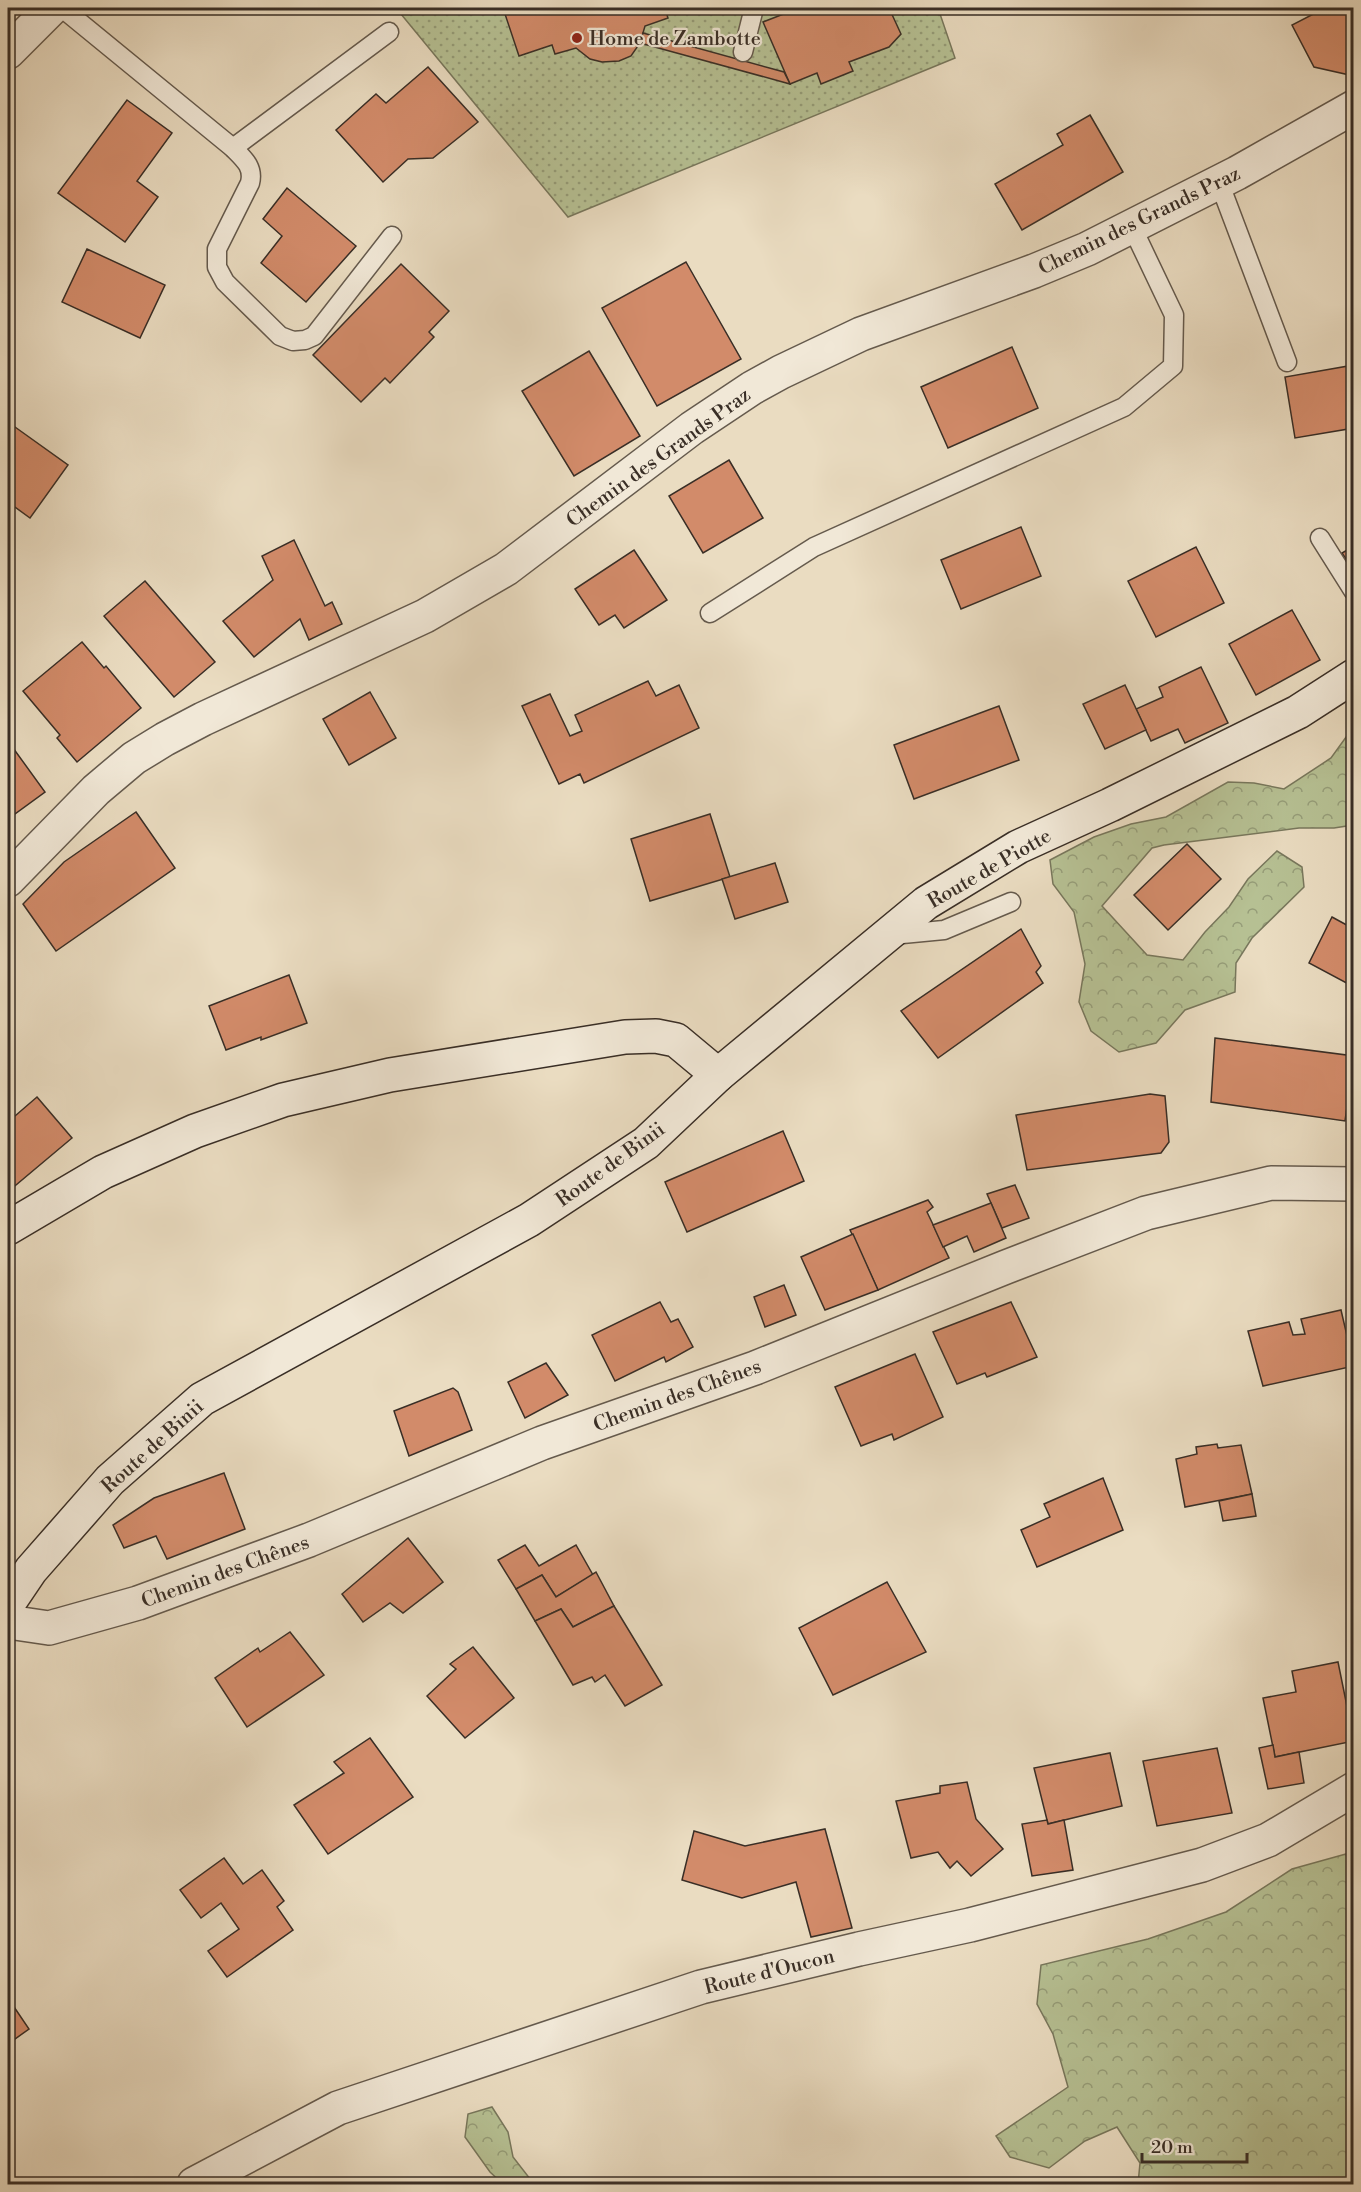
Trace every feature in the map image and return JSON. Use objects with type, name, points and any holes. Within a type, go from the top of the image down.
[{"type":"street","points":[[8,52],[52,8]]},
{"type":"street","name":"Chemin des Grands Praz","points":[[8,880],[81,804],[134,758],[203,718],[425,616],[487,581],[675,440],[752,388],[805,359],[861,334],[1034,272],[1088,249],[1219,182],[1353,107]]},
{"type":"street","name":"Route de Piotte","points":[[718,1075],[926,903],[1018,847],[1110,805],[1298,712],[1353,676]]},
{"type":"street","points":[[8,1228],[103,1172],[195,1131],[283,1100],[390,1075],[625,1037],[656,1036],[676,1040],[718,1075]]},
{"type":"street","name":"Route de Binii","points":[[8,1604],[31,1570],[110,1480],[202,1399],[529,1220],[646,1143],[718,1075]]},
{"type":"street","name":"Chemin des Chênes","points":[[8,1619],[15,1623],[49,1628],[138,1603],[309,1540],[542,1443],[755,1368],[1146,1213],[1271,1184],[1353,1184]]},
{"type":"street","name":"Route d'Oucon","points":[[194,2184],[338,2108],[701,1987],[970,1925],[1202,1865],[1268,1840],[1353,1789]]},
{"type":"lane","points":[[62,8],[233,148],[249,164],[252,175],[250,183],[217,249],[217,267],[225,282],[280,336],[293,341],[305,340],[314,336],[392,236]]},
{"type":"lane","points":[[743,52],[754,8]]},
{"type":"lane","points":[[233,148],[389,32]]},
{"type":"lane","points":[[1219,182],[1287,362]]},
{"type":"lane","points":[[710,613],[814,547],[1124,407],[1173,366],[1174,315],[1132,227]]},
{"type":"lane","points":[[1320,538],[1353,592]]},
{"type":"lane","points":[[887,935],[944,930],[1011,902]]},
{"type":"green space","points":[[396,8],[938,8],[955,58],[568,217]]},
{"type":"green space","points":[[1349,733],[1353,733],[1353,825],[1334,828],[1299,828],[1152,848],[1102,906],[1147,955],[1183,960],[1229,907],[1248,879],[1277,851],[1302,867],[1304,887],[1252,938],[1236,963],[1235,992],[1185,1010],[1156,1043],[1119,1052],[1091,1031],[1079,1002],[1085,964],[1074,912],[1053,884],[1050,860],[1094,837],[1131,824],[1166,817],[1228,782],[1254,783],[1284,789],[1331,758]]},
{"type":"green space","points":[[1353,1852],[1353,2184],[1138,2184],[1140,2163],[1117,2127],[1085,2141],[1049,2168],[1010,2157],[996,2136],[1068,2087],[1053,2034],[1037,2004],[1041,1965],[1148,1939],[1226,1912],[1292,1869]]},
{"type":"green space","points":[[492,2107],[508,2132],[513,2157],[534,2184],[503,2184],[490,2172],[465,2137],[468,2114]]},
{"type":"building","name":"Home de Zambotte","points":[[503,8],[669,8],[665,9],[668,18],[645,26],[640,43],[631,56],[619,61],[602,62],[590,59],[576,48],[555,54],[552,45],[519,56]]},
{"type":"building","points":[[799,8],[889,8],[901,34],[889,47],[849,62],[853,71],[821,84],[817,73],[790,84],[763,22]]},
{"type":"building","points":[[1325,8],[1354,8],[1354,76],[1314,67],[1292,25]]},
{"type":"building","points":[[643,33],[784,72],[790,84],[640,43]]},
{"type":"building","points":[[428,67],[478,122],[433,158],[408,159],[383,182],[336,130],[376,94],[386,103]]},
{"type":"building","points":[[127,100],[172,133],[137,181],[158,197],[125,242],[58,193]]},
{"type":"building","points":[[1090,115],[1123,172],[1022,230],[995,184],[1063,145],[1057,134]]},
{"type":"building","points":[[1354,154],[1354,201],[1347,200]]},
{"type":"building","points":[[287,188],[356,246],[306,302],[261,263],[282,236],[263,219]]},
{"type":"building","points":[[87,249],[165,285],[140,338],[62,302]]},
{"type":"building","points":[[686,262],[741,359],[657,406],[602,308]]},
{"type":"building","points":[[401,264],[449,311],[429,332],[434,337],[390,383],[385,378],[361,402],[313,355]]},
{"type":"building","points":[[1012,347],[1038,408],[948,448],[921,387]]},
{"type":"building","points":[[589,351],[640,436],[574,476],[522,391]]},
{"type":"building","points":[[1354,365],[1354,428],[1295,438],[1285,377]]},
{"type":"building","points":[[8,422],[68,465],[30,518],[8,502]]},
{"type":"building","points":[[729,460],[763,518],[703,553],[669,496]]},
{"type":"building","points":[[1021,527],[1041,576],[961,609],[941,560]]},
{"type":"building","points":[[294,540],[325,606],[332,602],[342,624],[309,640],[300,619],[254,657],[223,621],[273,580],[262,556]]},
{"type":"building","points":[[1354,546],[1354,571],[1342,553]]},
{"type":"building","points":[[1196,547],[1224,603],[1156,637],[1128,581]]},
{"type":"building","points":[[634,550],[667,600],[624,628],[615,615],[599,625],[575,589]]},
{"type":"building","points":[[145,581],[215,662],[174,697],[104,616]]},
{"type":"building","points":[[1292,610],[1320,660],[1256,695],[1229,644]]},
{"type":"building","points":[[82,642],[104,668],[106,666],[141,708],[77,762],[57,738],[60,735],[23,691]]},
{"type":"building","points":[[1201,667],[1228,723],[1185,743],[1178,729],[1151,741],[1136,709],[1163,697],[1159,687]]},
{"type":"building","points":[[648,681],[656,696],[679,685],[699,728],[584,783],[580,774],[559,784],[522,706],[550,694],[570,736],[582,731],[575,715]]},
{"type":"building","points":[[1125,685],[1146,730],[1105,749],[1083,704]]},
{"type":"building","points":[[370,692],[396,738],[349,765],[323,719]]},
{"type":"building","points":[[999,706],[1019,760],[914,799],[894,745]]},
{"type":"building","points":[[8,741],[45,792],[8,819]]},
{"type":"building","points":[[136,812],[175,868],[56,951],[23,904],[64,862]]},
{"type":"building","points":[[710,814],[730,877],[650,901],[631,839]]},
{"type":"building","points":[[1187,844],[1221,879],[1168,930],[1134,895]]},
{"type":"building","points":[[775,863],[788,902],[735,919],[722,879]]},
{"type":"building","points":[[1332,917],[1354,929],[1354,987],[1309,963]]},
{"type":"building","points":[[1021,929],[1041,966],[1036,972],[1043,983],[938,1058],[901,1011]]},
{"type":"building","points":[[289,975],[307,1023],[226,1050],[209,1006]]},
{"type":"building","points":[[1215,1038],[1354,1056],[1345,1121],[1211,1102]]},
{"type":"building","points":[[1150,1094],[1165,1096],[1169,1142],[1161,1153],[1027,1170],[1016,1115]]},
{"type":"building","points":[[37,1097],[72,1138],[10,1190],[8,1188],[8,1122]]},
{"type":"building","points":[[783,1131],[804,1181],[687,1232],[665,1182]]},
{"type":"building","points":[[1015,1185],[1029,1218],[1002,1228],[987,1194]]},
{"type":"building","points":[[928,1200],[933,1207],[927,1212],[949,1258],[878,1290],[850,1230]]},
{"type":"building","points":[[991,1203],[1006,1238],[974,1252],[967,1236],[943,1247],[933,1225]]},
{"type":"building","points":[[853,1234],[878,1290],[825,1310],[801,1257]]},
{"type":"building","points":[[784,1285],[796,1315],[765,1327],[754,1297]]},
{"type":"building","points":[[660,1302],[671,1322],[678,1319],[693,1347],[666,1362],[664,1357],[615,1381],[592,1335]]},
{"type":"building","points":[[1011,1302],[1037,1357],[987,1377],[985,1373],[957,1384],[933,1332]]},
{"type":"building","points":[[1341,1310],[1354,1366],[1263,1386],[1248,1331],[1289,1322],[1293,1335],[1305,1334],[1301,1319]]},
{"type":"building","points":[[915,1354],[943,1417],[894,1440],[892,1434],[861,1446],[835,1387]]},
{"type":"building","points":[[546,1363],[568,1395],[525,1418],[508,1382]]},
{"type":"building","points":[[453,1388],[458,1392],[472,1430],[409,1456],[394,1411]]},
{"type":"building","points":[[1217,1444],[1218,1448],[1241,1445],[1252,1494],[1185,1507],[1176,1459],[1197,1454],[1196,1447]]},
{"type":"building","points":[[224,1473],[245,1529],[167,1559],[156,1536],[124,1548],[113,1525],[154,1498]]},
{"type":"building","points":[[1103,1478],[1123,1530],[1037,1567],[1021,1530],[1050,1517],[1044,1504]]},
{"type":"building","points":[[1252,1494],[1256,1516],[1223,1521],[1219,1501]]},
{"type":"building","points":[[408,1538],[443,1582],[403,1613],[390,1603],[363,1622],[342,1594]]},
{"type":"building","points":[[525,1545],[539,1566],[576,1545],[593,1575],[556,1597],[542,1575],[516,1589],[498,1560]]},
{"type":"building","points":[[596,1572],[614,1606],[573,1627],[561,1609],[535,1621],[516,1589],[542,1575],[556,1597]]},
{"type":"building","points":[[887,1582],[926,1652],[833,1695],[799,1628]]},
{"type":"building","points":[[614,1606],[662,1685],[625,1706],[605,1675],[595,1682],[592,1677],[573,1685],[535,1621],[561,1609],[573,1627]]},
{"type":"building","points":[[290,1632],[324,1675],[247,1727],[215,1678],[258,1648],[260,1652]]},
{"type":"building","points":[[473,1647],[514,1698],[465,1738],[427,1696],[456,1669],[450,1664]]},
{"type":"building","points":[[1338,1662],[1354,1741],[1275,1757],[1263,1698],[1296,1692],[1292,1671]]},
{"type":"building","points":[[370,1738],[413,1797],[328,1854],[294,1805],[344,1773],[334,1762]]},
{"type":"building","points":[[1273,1745],[1275,1757],[1299,1752],[1304,1783],[1268,1789],[1259,1748]]},
{"type":"building","points":[[1217,1748],[1232,1813],[1157,1826],[1143,1761]]},
{"type":"building","points":[[1110,1753],[1122,1806],[1048,1824],[1034,1768]]},
{"type":"building","points":[[967,1782],[976,1819],[1003,1849],[971,1876],[957,1861],[950,1868],[938,1852],[911,1858],[896,1801],[940,1793],[940,1786]]},
{"type":"building","points":[[1047,1820],[1048,1824],[1064,1820],[1073,1870],[1032,1876],[1022,1824]]},
{"type":"building","points":[[825,1829],[852,1928],[811,1937],[796,1882],[742,1898],[682,1880],[694,1831],[745,1846]]},
{"type":"building","points":[[224,1858],[243,1884],[262,1870],[284,1901],[277,1907],[293,1930],[227,1977],[208,1951],[239,1929],[221,1903],[201,1918],[180,1890]]},
{"type":"building","points":[[8,1998],[29,2029],[8,2044]]},
{"type":"place","name":"Home de Zambotte","points":[[577,38]]}]
